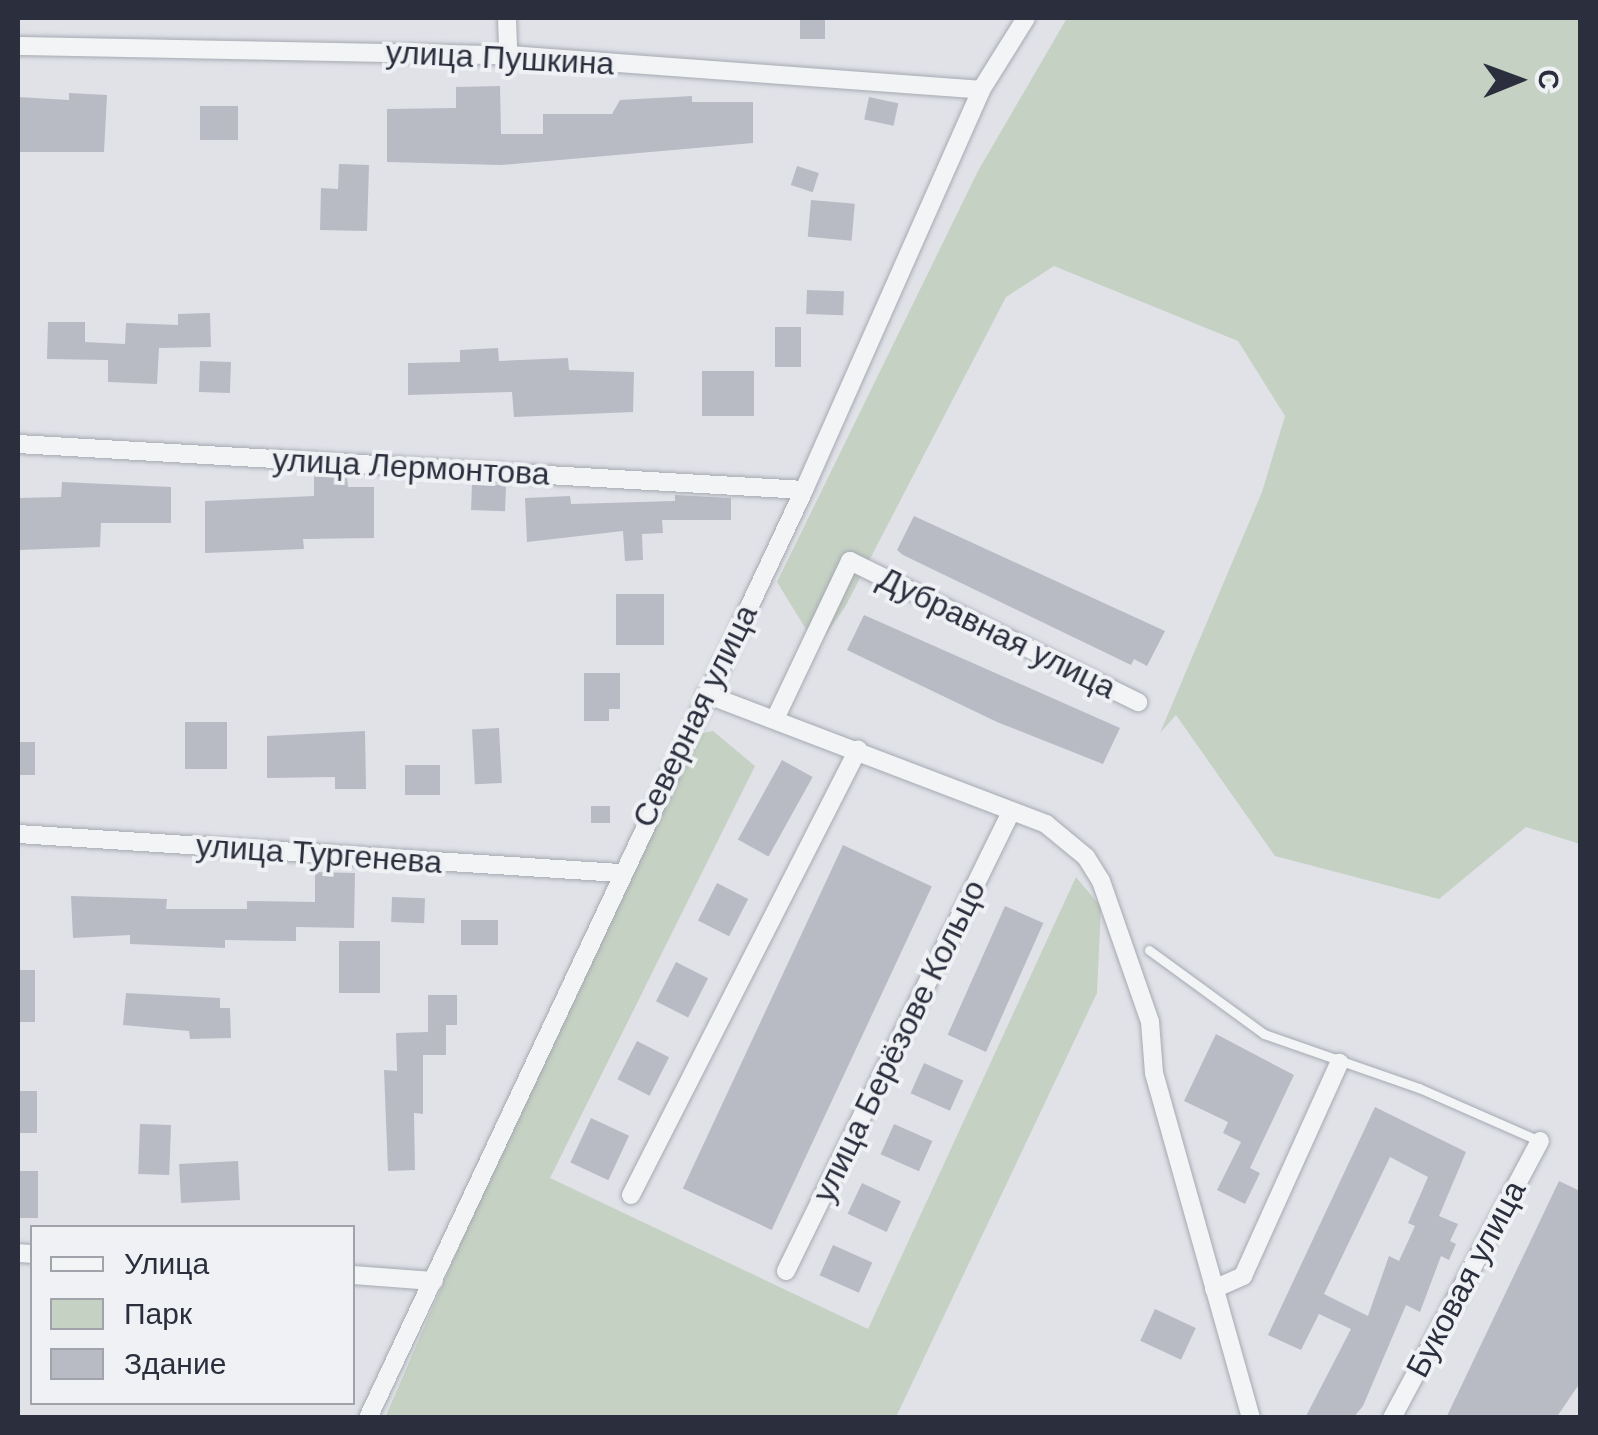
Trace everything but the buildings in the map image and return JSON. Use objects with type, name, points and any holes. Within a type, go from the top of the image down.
[{"type":"street","points":[[507,18],[508,54]]},
{"type":"street","name":"Северная улица","points":[[368,1418],[620,874],[804,490],[981,90],[1026,18]]},
{"type":"street","name":"улица Пушкина","points":[[18,46],[508,54],[981,90]]},
{"type":"street","name":"улица Лермонтова","points":[[18,444],[804,490]]},
{"type":"street","name":"Дубравная улица","points":[[774,719],[850,561],[1138,702]]},
{"type":"street","points":[[706,694],[858,750],[1073,840],[1101,881],[1150,1022],[1154,1072],[1251,1418]]},
{"type":"street","points":[[631,1195],[858,750]]},
{"type":"street","name":"улица Берёзове Кольцо","points":[[786,1271],[1012,812]]},
{"type":"street","name":"улица Тургенева","points":[[18,834],[620,874]]},
{"type":"street","points":[[1214,1289],[1243,1276],[1339,1063]]},
{"type":"street","name":"Буковая улица","points":[[1392,1418],[1540,1141]]},
{"type":"street","points":[[355,1276],[434,1281]]},
{"type":"lane","points":[[1149,950],[1264,1034],[1418,1088],[1540,1141]]},
{"type":"green space","points":[[1067,18],[1580,18],[1580,844],[1526,827],[1439,899],[1275,856],[1176,715],[1160,733],[1262,492],[1285,416],[1238,341],[1054,266],[1006,297],[845,607],[817,647],[777,582],[978,171]]},
{"type":"green space","points":[[713,731],[755,766],[550,1178],[868,1329],[1076,877],[1101,907],[1097,993],[896,1417],[385,1418],[620,873],[693,735]]}]
